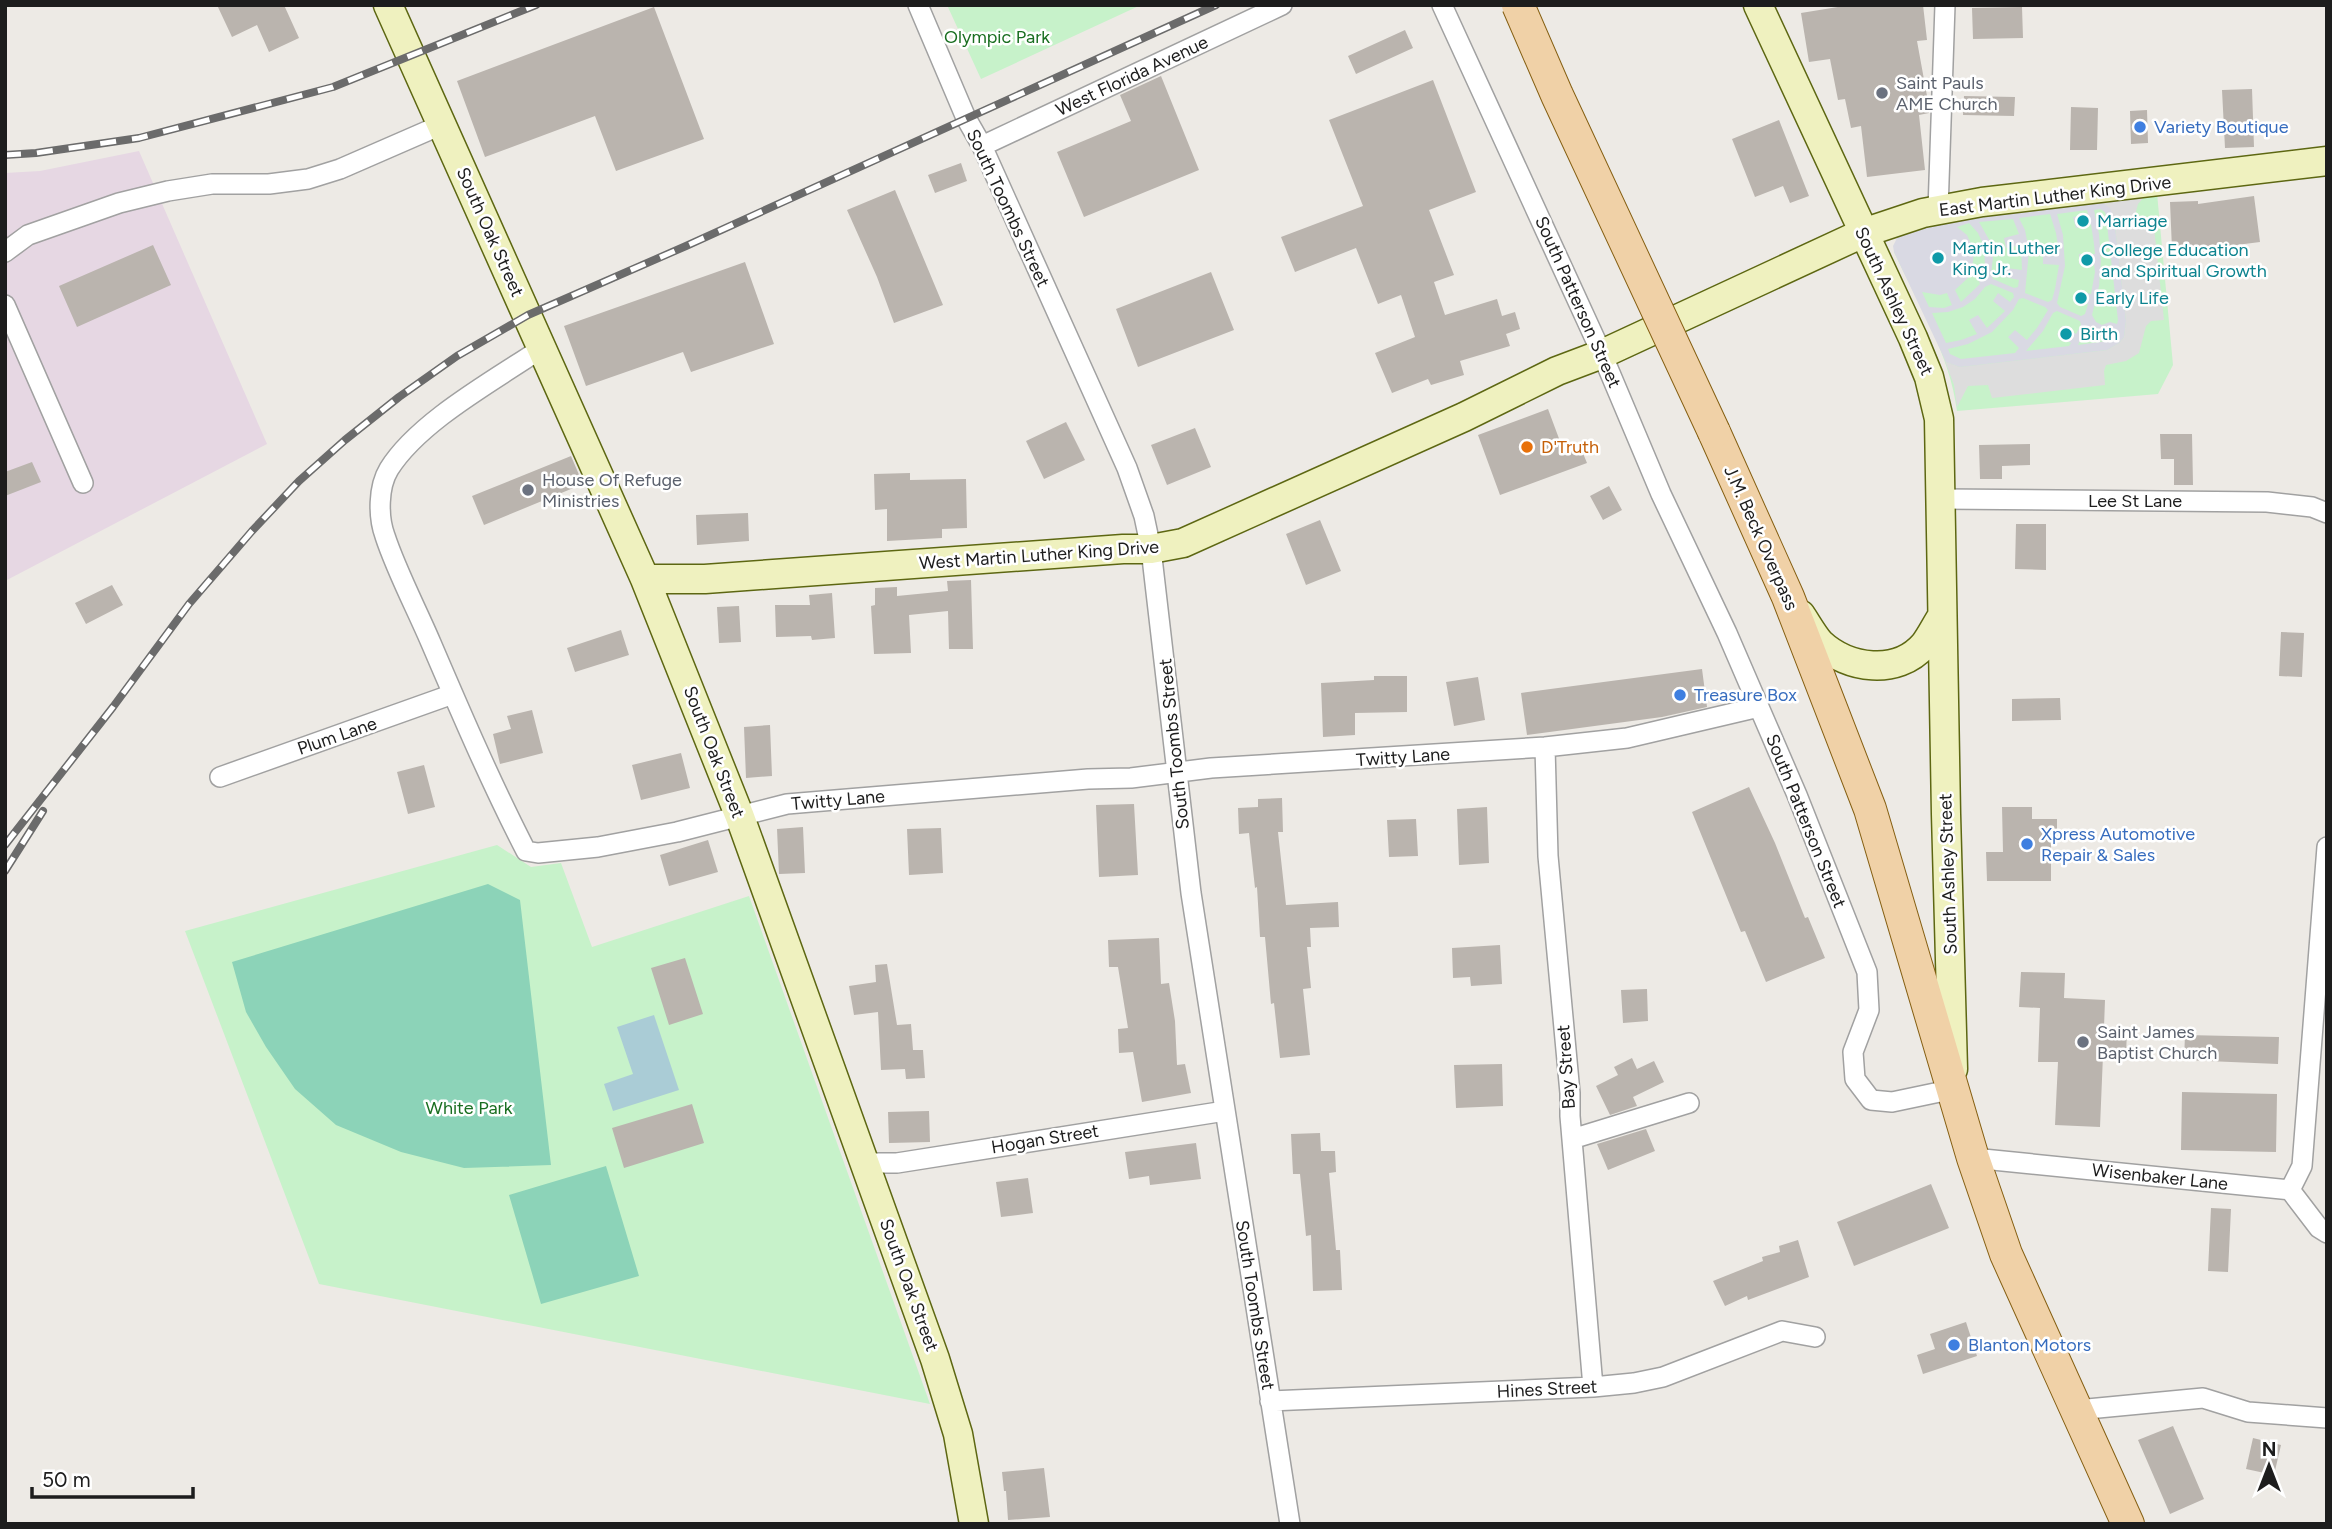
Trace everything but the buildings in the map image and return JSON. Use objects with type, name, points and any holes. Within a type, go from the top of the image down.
[{"type":"main road","name":"J.M. Beck Overpass","points":[[1518,5],[1788,597],[1870,809],[1954,1089]]},
{"type":"main road","points":[[1954,1089],[1973,1158],[2006,1254],[2129,1524]]},
{"type":"street","name":"South Oak Street","points":[[388,5],[645,579],[740,817],[948,1398],[966,1473],[974,1524]]},
{"type":"street","name":"South Toombs Street","points":[[918,5],[1126,468],[1144,516],[1191,893],[1290,1524]]},
{"type":"street","name":"West Florida Avenue","points":[[982,146],[1282,5]]},
{"type":"street","name":"South Patterson Street","points":[[1442,5],[1602,354],[1661,494],[1727,634],[1797,795],[1867,972],[1868,1010],[1853,1052],[1855,1079],[1871,1100],[1892,1102],[1954,1089]]},
{"type":"street","name":"South Ashley Street","points":[[1758,5],[1930,380],[1939,419],[1954,1089]]},
{"type":"street","points":[[1938,210],[1945,5]]},
{"type":"street","points":[[5,252],[28,235],[119,203],[212,184],[269,184],[307,179],[340,169],[441,125]]},
{"type":"street","name":"East Martin Luther King Drive","points":[[1602,354],[1863,233],[1900,219],[1982,202],[2327,162]]},
{"type":"street","points":[[5,306],[83,483]]},
{"type":"street","name":"Twitty Lane","points":[[542,348],[436,419],[388,470],[380,503],[384,535],[453,694],[526,851],[538,853],[598,847],[677,832],[787,804],[1088,779],[1130,778],[1175,771],[1545,747],[1627,738],[1759,707]]},
{"type":"street","name":"West Martin Luther King Drive","points":[[645,579],[705,579],[1150,549],[1183,543],[1464,417],[1557,371],[1602,354]]},
{"type":"street","name":"Lee St Lane","points":[[1941,499],[2267,502],[2312,507],[2327,513]]},
{"type":"street","points":[[1788,597],[1820,642],[1849,662],[1865,665],[1900,662],[1914,654],[1926,643],[1942,616]]},
{"type":"street","name":"Plum Lane","points":[[220,777],[453,694]]},
{"type":"street","name":"Bay Street","points":[[1545,747],[1548,856],[1593,1387]]},
{"type":"street","points":[[2327,847],[2302,1166],[2290,1190],[2319,1228],[2327,1233]]},
{"type":"street","points":[[1572,1139],[1689,1103]]},
{"type":"street","name":"Hogan Street","points":[[865,1163],[897,1163],[1225,1111]]},
{"type":"street","name":"Wisenbaker Lane","points":[[1973,1158],[2290,1190]]},
{"type":"street","name":"Hines Street","points":[[1270,1401],[1634,1383],[1663,1377],[1782,1331],[1815,1337]]},
{"type":"street","points":[[2077,1410],[2203,1398],[2248,1412],[2327,1418]]},
{"type":"shaded area","points":[[139,151],[267,444],[5,581],[5,173],[40,171]]},
{"type":"shaded area","points":[[2153,194],[2144,197],[2138,204],[2135,215],[2139,219],[2153,218],[2164,320],[2151,321],[2146,326],[2139,353],[2126,361],[2106,365],[2105,385],[1992,398],[1988,385],[1968,386],[1957,407],[1954,385],[1943,356],[1946,362],[1960,367],[2107,350],[2119,343],[2124,337],[2126,321],[2114,218],[2101,202]]},
{"type":"shaded area","points":[[2101,202],[2110,208],[2114,218],[2126,321],[2124,337],[2107,350],[1960,367],[1946,362],[1893,246],[1899,234],[1969,216]],"holes":[[[2100,209],[2106,216],[2117,324],[2110,322],[2102,325],[2096,322],[2092,315],[2099,286],[2099,234],[2094,210]],[[2087,210],[2088,214],[2073,217],[2076,228],[2091,224],[2095,254],[2079,254],[2079,264],[2094,264],[2095,272],[2091,294],[2076,291],[2073,300],[2088,304],[2085,314],[2081,316],[2057,303],[2065,266],[2063,235],[2057,214]],[[2050,214],[2059,253],[2043,254],[2043,264],[2059,265],[2052,300],[2048,302],[2025,293],[2029,251],[2025,230],[2019,218]],[[2013,219],[2019,234],[2004,238],[2006,248],[2021,245],[2022,270],[2006,268],[2005,277],[2019,280],[2018,287],[2014,288],[1993,279],[1991,243],[1979,222]],[[1969,223],[1978,233],[1984,246],[1985,265],[1981,274],[1972,271],[1974,251],[1967,235],[1957,227]],[[1971,275],[1978,278],[1980,284],[1961,302],[1955,290]],[[1991,284],[2013,293],[2014,297],[2010,302],[1998,293],[1993,301],[2005,311],[1987,328],[1978,315],[1969,320],[1977,334],[1946,343],[1932,313],[1963,307]],[[1922,292],[1940,295],[1947,293],[1952,305],[1944,308],[1929,307]],[[2023,298],[2048,310],[2027,340],[2015,330],[2008,337],[2019,348],[2015,353],[1961,359],[1950,354],[1948,349],[1968,344],[1992,332],[2013,310],[2019,299]],[[2057,311],[2080,321],[2081,325],[2076,334],[2062,326],[2057,335],[2071,343],[2069,346],[2026,351],[2043,331],[2053,313]],[[2093,327],[2101,331],[2107,341],[2078,345],[2086,328]]]},
{"type":"green space","name":"Olympic Park","points":[[947,5],[1141,5],[981,79]]},
{"type":"green space","points":[[2157,193],[2173,365],[2158,394],[1957,411],[1948,370],[1923,310],[1894,252],[1899,234]]},
{"type":"green space","name":"White Park","points":[[497,845],[531,867],[561,863],[592,947],[749,896],[930,1404],[319,1284],[185,931]]},
{"type":"green space","points":[[488,884],[520,900],[551,1165],[464,1168],[401,1152],[336,1125],[295,1089],[266,1047],[246,1012],[232,962]]},
{"type":"green space","points":[[606,1166],[639,1276],[541,1304],[509,1195]]},
{"type":"water","points":[[654,1015],[679,1090],[613,1111],[604,1084],[633,1074],[617,1027]]},
{"type":"railway","points":[[5,155],[139,138],[333,87],[536,5]]},
{"type":"railway","points":[[5,845],[189,604],[252,531],[299,481],[345,440],[457,356],[528,315],[1216,5]]},
{"type":"railway","points":[[5,871],[43,811]]},
{"type":"place","name":"Saint Pauls AME Church","points":[[1882,93]]},
{"type":"place","name":"Variety Boutique","points":[[2140,127]]},
{"type":"place","name":"Marriage","points":[[2083,221]]},
{"type":"place","name":"Martin Luther King Jr.","points":[[1938,258]]},
{"type":"place","name":"College Education and Spiritual Growth","points":[[2087,260]]},
{"type":"place","name":"Early Life","points":[[2081,298]]},
{"type":"place","name":"Birth","points":[[2066,334]]},
{"type":"place","name":"D'Truth","points":[[1527,447]]},
{"type":"place","name":"House Of Refuge Ministries","points":[[528,490]]},
{"type":"place","name":"Treasure Box","points":[[1680,695]]},
{"type":"place","name":"Xpress Automotive Repair & Sales","points":[[2027,844]]},
{"type":"place","name":"Saint James Baptist Church","points":[[2083,1042]]},
{"type":"place","name":"Blanton Motors","points":[[1954,1345]]}]
